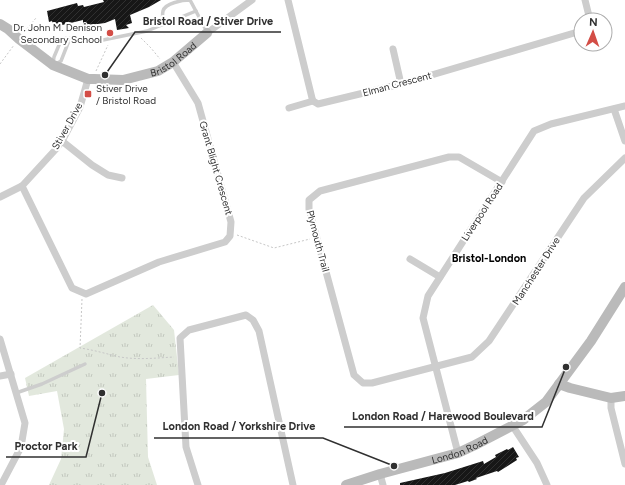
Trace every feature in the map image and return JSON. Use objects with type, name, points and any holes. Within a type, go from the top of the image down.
[{"type":"street","name":"Bristol Road","points":[[0,24],[53,65],[88,78],[123,80],[158,71],[173,62],[207,33],[252,0]]},
{"type":"street","points":[[288,0],[313,101]]},
{"type":"street","points":[[585,0],[588,12]]},
{"type":"street","name":"Elman Crescent","points":[[289,108],[313,101],[318,104],[401,84],[573,33]]},
{"type":"street","points":[[393,49],[401,84]]},
{"type":"street","name":"Grant Blight Crescent","points":[[173,62],[198,103],[231,222],[230,233]]},
{"type":"street","name":"Stiver Drive","points":[[0,197],[22,186],[62,141],[80,107],[88,78]]},
{"type":"street","name":"Liverpool Road","points":[[458,453],[423,318],[428,296],[534,132],[551,124],[625,106]]},
{"type":"street","points":[[614,109],[625,142]]},
{"type":"street","points":[[62,141],[102,172],[122,178]]},
{"type":"street","name":"Plymouth Trail","points":[[436,366],[372,383],[363,383],[354,375],[316,237],[309,209],[309,200],[320,191],[449,157],[459,157],[502,182]]},
{"type":"street","name":"Manchester Drive","points":[[436,366],[472,358],[490,341],[584,198],[625,158]]},
{"type":"street","points":[[22,186],[72,288],[86,294],[159,262],[225,242],[230,236],[230,233]]},
{"type":"street","points":[[410,259],[440,277]]},
{"type":"street","name":"London Road","points":[[346,485],[380,474],[458,453],[523,420],[546,402],[560,384],[591,341],[625,287]]},
{"type":"street","points":[[198,485],[186,447],[180,338],[189,330],[246,315],[253,320],[259,331],[292,485]]},
{"type":"street","points":[[0,339],[25,423],[21,446],[1,485]]},
{"type":"street","points":[[0,376],[10,374]]},
{"type":"street","points":[[560,384],[570,388],[612,398],[625,396]]},
{"type":"street","points":[[612,398],[611,408],[625,464]]},
{"type":"street","points":[[512,426],[537,463],[547,485]]},
{"type":"street","points":[[380,474],[383,485]]},
{"type":"lane","points":[[163,25],[163,11],[167,6],[183,0],[190,0],[207,33]]},
{"type":"lane","points":[[53,65],[54,57],[62,38],[103,40],[136,34],[163,25],[196,11]]},
{"type":"lane","points":[[53,65],[61,61],[70,38]]},
{"type":"lane","points":[[16,393],[42,384],[85,364]]},
{"type":"path","points":[[0,64],[36,18]]},
{"type":"path","points":[[136,34],[160,59]]},
{"type":"path","points":[[96,71],[111,39]]},
{"type":"path","points":[[230,233],[274,248],[316,237]]},
{"type":"path","points":[[83,292],[80,348],[121,357],[152,359],[181,356]]},
{"type":"green space","points":[[153,305],[174,330],[179,375],[146,379],[148,457],[157,485],[49,485],[61,459],[64,429],[57,391],[29,396],[25,378]]},
{"type":"building","points":[[103,0],[161,0],[130,15],[132,23],[126,25],[129,28],[117,30],[115,19],[105,23],[83,26],[83,20],[54,27],[52,21],[49,22],[47,11],[77,3],[78,6],[83,5],[84,7],[104,2]]},
{"type":"building","points":[[513,447],[519,457],[516,458],[517,460],[498,472],[497,471],[476,478],[477,479],[469,482],[455,485],[400,485],[400,483],[445,473],[483,461],[484,464],[496,457],[495,455]]},
{"type":"place","name":"Dr. John M. Denison Secondary School","points":[[110,33]]},
{"type":"place","name":"Bristol Road / Stiver Drive","points":[[105,75]]},
{"type":"place","name":"Stiver Drive / Bristol Road","points":[[88,94]]},
{"type":"place","name":"London Road / Harewood Boulevard","points":[[566,367]]},
{"type":"place","name":"Proctor Park","points":[[102,393]]},
{"type":"place","name":"London Road / Yorkshire Drive","points":[[394,466]]},
{"type":"district","name":"Bristol-London","points":[[489,258]]}]
